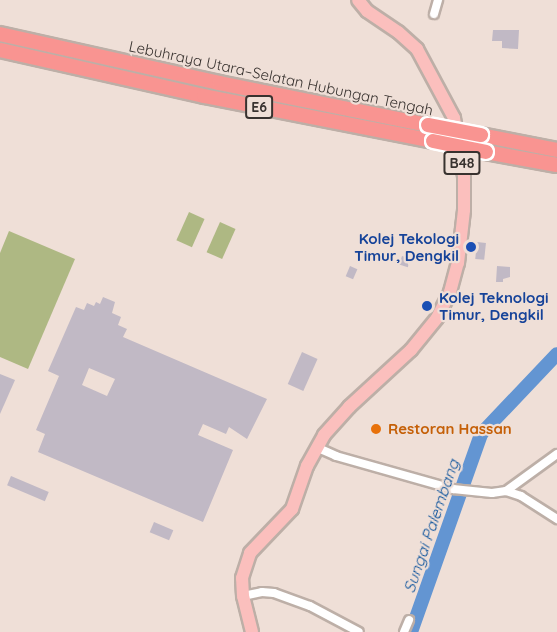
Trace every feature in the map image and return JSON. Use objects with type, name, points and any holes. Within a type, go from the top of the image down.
[{"type":"highway","name":"Lebuhraya Utara–Selatan Hubungan Tengah","points":[[0,34],[219,83],[557,150]]},
{"type":"highway","name":"Lebuhraya Utara–Selatan Hubungan Tengah","points":[[0,50],[204,96],[557,165]]},
{"type":"main road","name":"B48","points":[[252,632],[243,596],[242,578],[250,554],[291,509],[316,447],[334,422],[417,343],[442,311],[456,271],[464,210],[464,176],[454,117],[417,49],[367,11],[358,0]]},
{"type":"street","points":[[434,14],[438,0]]},
{"type":"street","points":[[316,447],[336,456],[463,490],[506,491],[521,496],[557,519]]},
{"type":"street","points":[[506,491],[557,454]]},
{"type":"street","points":[[243,596],[262,592],[274,593],[310,606],[359,632]]},
{"type":"street","points":[[404,632],[409,620]]},
{"type":"green space","points":[[189,212],[205,219],[192,247],[176,240]]},
{"type":"green space","points":[[220,222],[236,229],[222,259],[207,252]]},
{"type":"green space","points":[[9,231],[75,259],[28,369],[0,357],[0,253]]},
{"type":"building","points":[[493,30],[519,30],[518,49],[502,48],[502,41],[492,41]]},
{"type":"building","points":[[477,242],[486,243],[484,260],[475,259]]},
{"type":"building","points":[[402,256],[411,259],[408,267],[399,265]]},
{"type":"building","points":[[350,266],[357,269],[353,279],[346,276]]},
{"type":"building","points":[[497,266],[510,267],[510,277],[503,279],[503,282],[496,282]]},
{"type":"building","points":[[103,297],[115,302],[112,313],[121,317],[118,325],[127,329],[123,337],[267,399],[247,439],[229,427],[226,434],[203,424],[198,435],[233,450],[203,522],[38,452],[45,434],[36,430],[59,376],[48,371],[76,307],[84,310],[87,303],[94,306],[96,302],[100,304]],"holes":[[[89,368],[115,379],[107,396],[82,385]]]},
{"type":"building","points":[[302,352],[318,359],[303,391],[288,384]]},
{"type":"building","points":[[0,374],[15,380],[0,414]]},
{"type":"building","points":[[11,476],[49,492],[45,501],[7,485]]},
{"type":"building","points":[[154,522],[173,530],[169,540],[150,532]]},
{"type":"waterway","name":"Sungai Palembang","points":[[411,632],[481,434],[557,354]]},
{"type":"place","name":"Kolej Tekologi Timur, Dengkil","points":[[471,247]]},
{"type":"place","name":"Kolej Teknologi Timur, Dengkil","points":[[427,306]]},
{"type":"place","name":"Restoran Hassan","points":[[376,429]]}]
